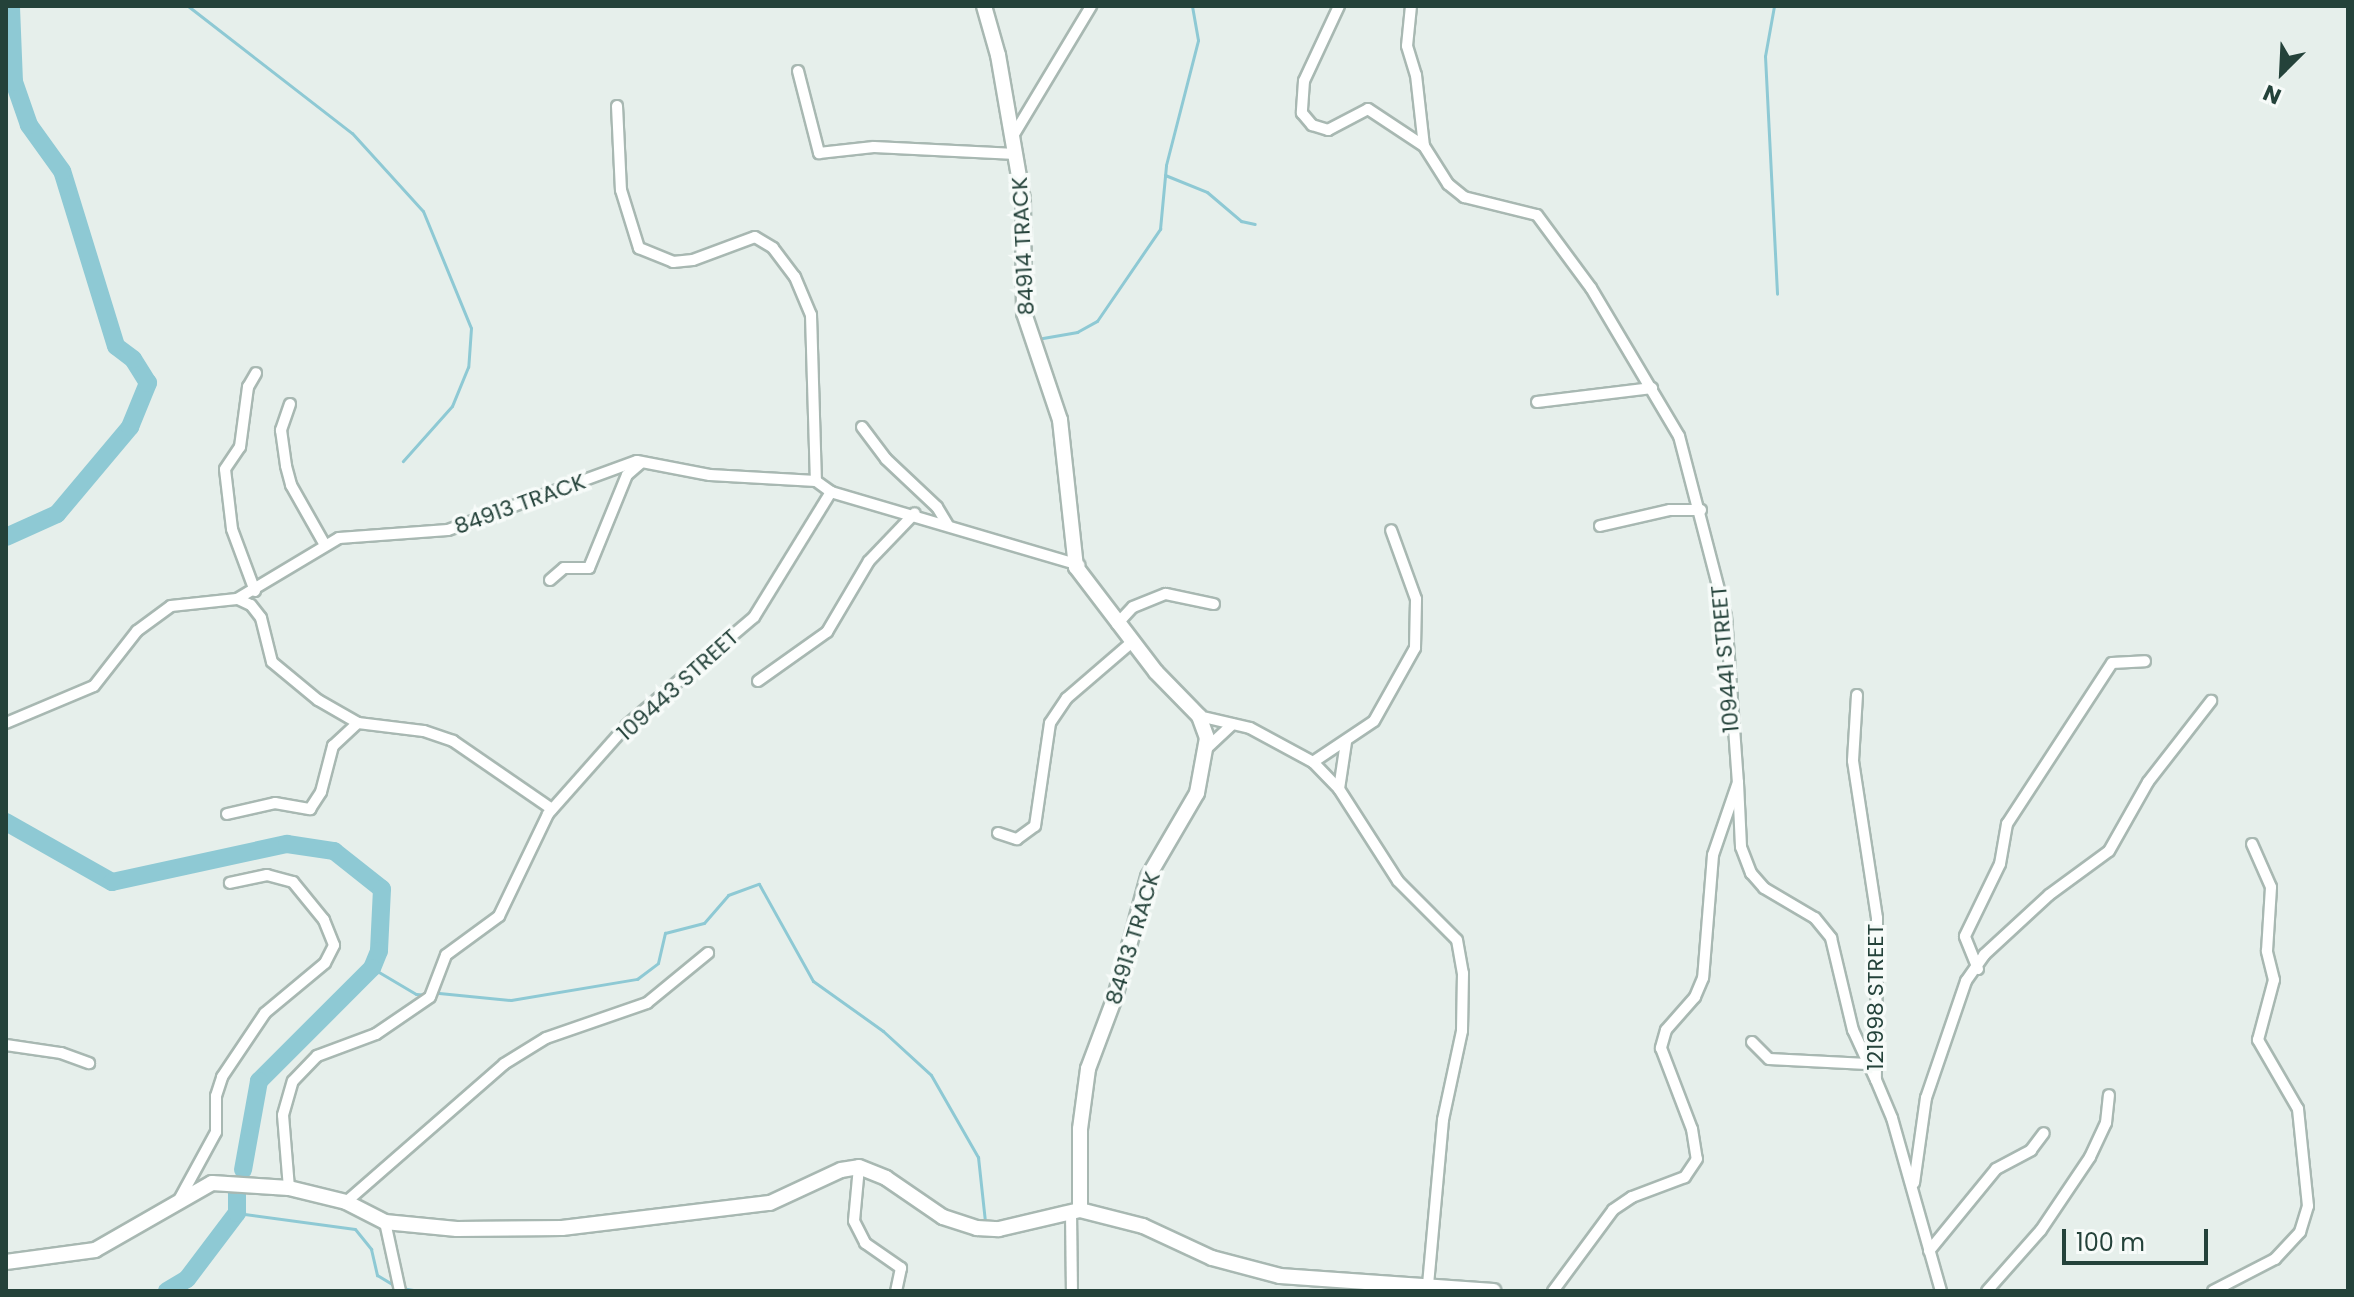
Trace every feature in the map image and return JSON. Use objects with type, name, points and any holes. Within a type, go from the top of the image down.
[{"type":"street","name":"84914 TRACK","points":[[984,6],[1013,136],[1023,200],[1024,313],[1060,420],[1080,570]]},
{"type":"street","points":[[1013,136],[1091,6]]},
{"type":"street","points":[[1339,6],[1304,81],[1302,113],[1312,125],[1328,130],[1368,109],[1424,146]]},
{"type":"street","name":"109441 STREET","points":[[1411,6],[1407,46],[1416,75],[1424,146],[1448,184],[1464,197],[1497,208],[1529,210],[1544,221],[1652,388],[1679,436],[1701,510],[1726,616],[1738,782],[1713,855],[1703,978],[1695,997],[1661,1040],[1663,1062],[1692,1129],[1697,1159],[1685,1177],[1632,1197],[1613,1210],[1553,1291]]},
{"type":"street","points":[[798,71],[814,149],[819,153],[874,147],[1016,154]]},
{"type":"street","points":[[617,106],[621,190],[639,248],[673,262],[693,260],[755,237],[773,248],[795,277],[811,315],[816,481],[831,492],[915,513],[1080,570]]},
{"type":"street","points":[[255,591],[232,529],[234,508],[225,469],[240,447],[248,387],[256,373]]},
{"type":"street","points":[[1537,402],[1652,388]]},
{"type":"street","points":[[290,404],[281,430],[288,476],[325,545]]},
{"type":"street","points":[[862,427],[948,525]]},
{"type":"street","points":[[550,580],[564,568],[589,568],[627,475],[638,463],[654,463]]},
{"type":"street","name":"84913 TRACK","points":[[6,723],[94,686],[137,631],[165,608],[237,599],[255,591],[325,545],[350,534],[448,530],[624,464],[654,463],[710,475],[816,481]]},
{"type":"street","name":"109443 STREET","points":[[289,1188],[283,1115],[293,1081],[317,1056],[376,1034],[424,1004],[446,955],[499,916],[552,809],[589,774],[628,724],[754,617],[831,492]]},
{"type":"street","points":[[1600,526],[1670,510],[1701,510]]},
{"type":"street","points":[[758,681],[827,632],[869,561],[915,513]]},
{"type":"street","points":[[1313,762],[1346,742],[1379,714],[1418,639],[1410,572],[1391,530]]},
{"type":"street","name":"84913 TRACK","points":[[1076,1211],[1080,1129],[1088,1069],[1122,977],[1142,894],[1197,793],[1207,748],[1199,716],[1117,624],[1080,570]]},
{"type":"street","points":[[1117,624],[1133,607],[1166,594],[1214,604]]},
{"type":"street","points":[[237,599],[256,610],[280,671],[358,723],[438,735],[552,809]]},
{"type":"street","points":[[998,833],[1017,839],[1035,826],[1050,723],[1067,698],[1132,642]]},
{"type":"street","points":[[1978,969],[1965,936],[2000,864],[2007,824],[2112,663],[2145,661]]},
{"type":"street","name":"121998 STREET","points":[[1857,695],[1853,761],[1877,918],[1876,1080],[1892,1118],[1941,1291]]},
{"type":"street","points":[[1915,1201],[1914,1159],[1926,1098],[1966,981],[1978,969],[1984,955],[2049,895],[2109,851],[2148,782],[2211,701]]},
{"type":"street","points":[[1199,716],[1233,724],[1313,762],[1339,789],[1398,881],[1452,932],[1460,954],[1462,1031],[1443,1120],[1428,1286]]},
{"type":"street","points":[[227,814],[275,803],[310,809],[321,792],[333,746],[358,723]]},
{"type":"street","points":[[1207,748],[1233,724]]},
{"type":"street","points":[[1339,789],[1346,742]]},
{"type":"street","points":[[1738,782],[1739,828],[1747,865],[1764,888],[1804,910],[1831,938],[1867,1064],[1876,1080]]},
{"type":"street","points":[[2213,1291],[2275,1259],[2300,1232],[2308,1206],[2298,1109],[2258,1040],[2274,980],[2266,943],[2271,887],[2252,844]]},
{"type":"street","points":[[179,1200],[216,1132],[222,1077],[265,1013],[325,963],[334,945],[324,920],[293,882],[267,875],[230,883]]},
{"type":"street","points":[[346,1202],[504,1064],[546,1038],[647,1003],[708,953]]},
{"type":"street","points":[[1752,1042],[1769,1059],[1867,1064]]},
{"type":"street","points":[[6,1045],[61,1053],[89,1063]]},
{"type":"street","points":[[1987,1291],[2041,1230],[2090,1157],[2106,1123],[2109,1095]]},
{"type":"street","points":[[1929,1251],[1996,1169],[2031,1150],[2044,1133]]},
{"type":"street","points":[[859,1167],[854,1221],[865,1243],[901,1268],[896,1291]]},
{"type":"street","points":[[6,1262],[95,1250],[148,1224],[179,1200],[212,1183],[289,1188],[346,1202],[385,1222],[457,1229],[562,1228],[707,1213],[770,1203],[841,1170],[859,1167],[886,1178],[943,1217],[977,1228],[999,1229],[1076,1211],[1143,1226],[1251,1270],[1362,1288],[1428,1286],[1493,1291]]},
{"type":"street","points":[[1072,1291],[1076,1211]]},
{"type":"street","points":[[385,1222],[400,1291]]},
{"type":"waterway","points":[[6,537],[57,514],[130,427],[148,383],[133,359],[116,346],[62,171],[29,125],[14,82],[11,6]]},
{"type":"waterway","points":[[188,6],[352,133],[423,211],[471,328],[468,367],[452,406],[403,461]]},
{"type":"waterway","points":[[1037,339],[1077,332],[1097,321],[1160,229],[1166,165],[1198,40],[1192,6]]},
{"type":"waterway","points":[[1774,6],[1765,56],[1777,294]]},
{"type":"waterway","points":[[1165,175],[1207,192],[1241,221],[1255,224]]},
{"type":"waterway","points":[[6,822],[112,882],[287,844],[334,851],[382,889],[379,951],[372,968],[259,1081],[243,1170]]},
{"type":"waterway","points":[[439,993],[511,1000],[637,979],[658,963],[665,933],[704,923],[728,895],[759,884],[813,981],[883,1031],[931,1075],[978,1157],[985,1221]]},
{"type":"waterway","points":[[372,968],[416,994],[428,995]]},
{"type":"waterway","points":[[167,1291],[187,1279],[237,1213],[237,1188]]},
{"type":"waterway","points":[[237,1213],[355,1229],[371,1249],[377,1275],[397,1287]]},
{"type":"waterway","points":[[401,1288],[421,1291]]}]
